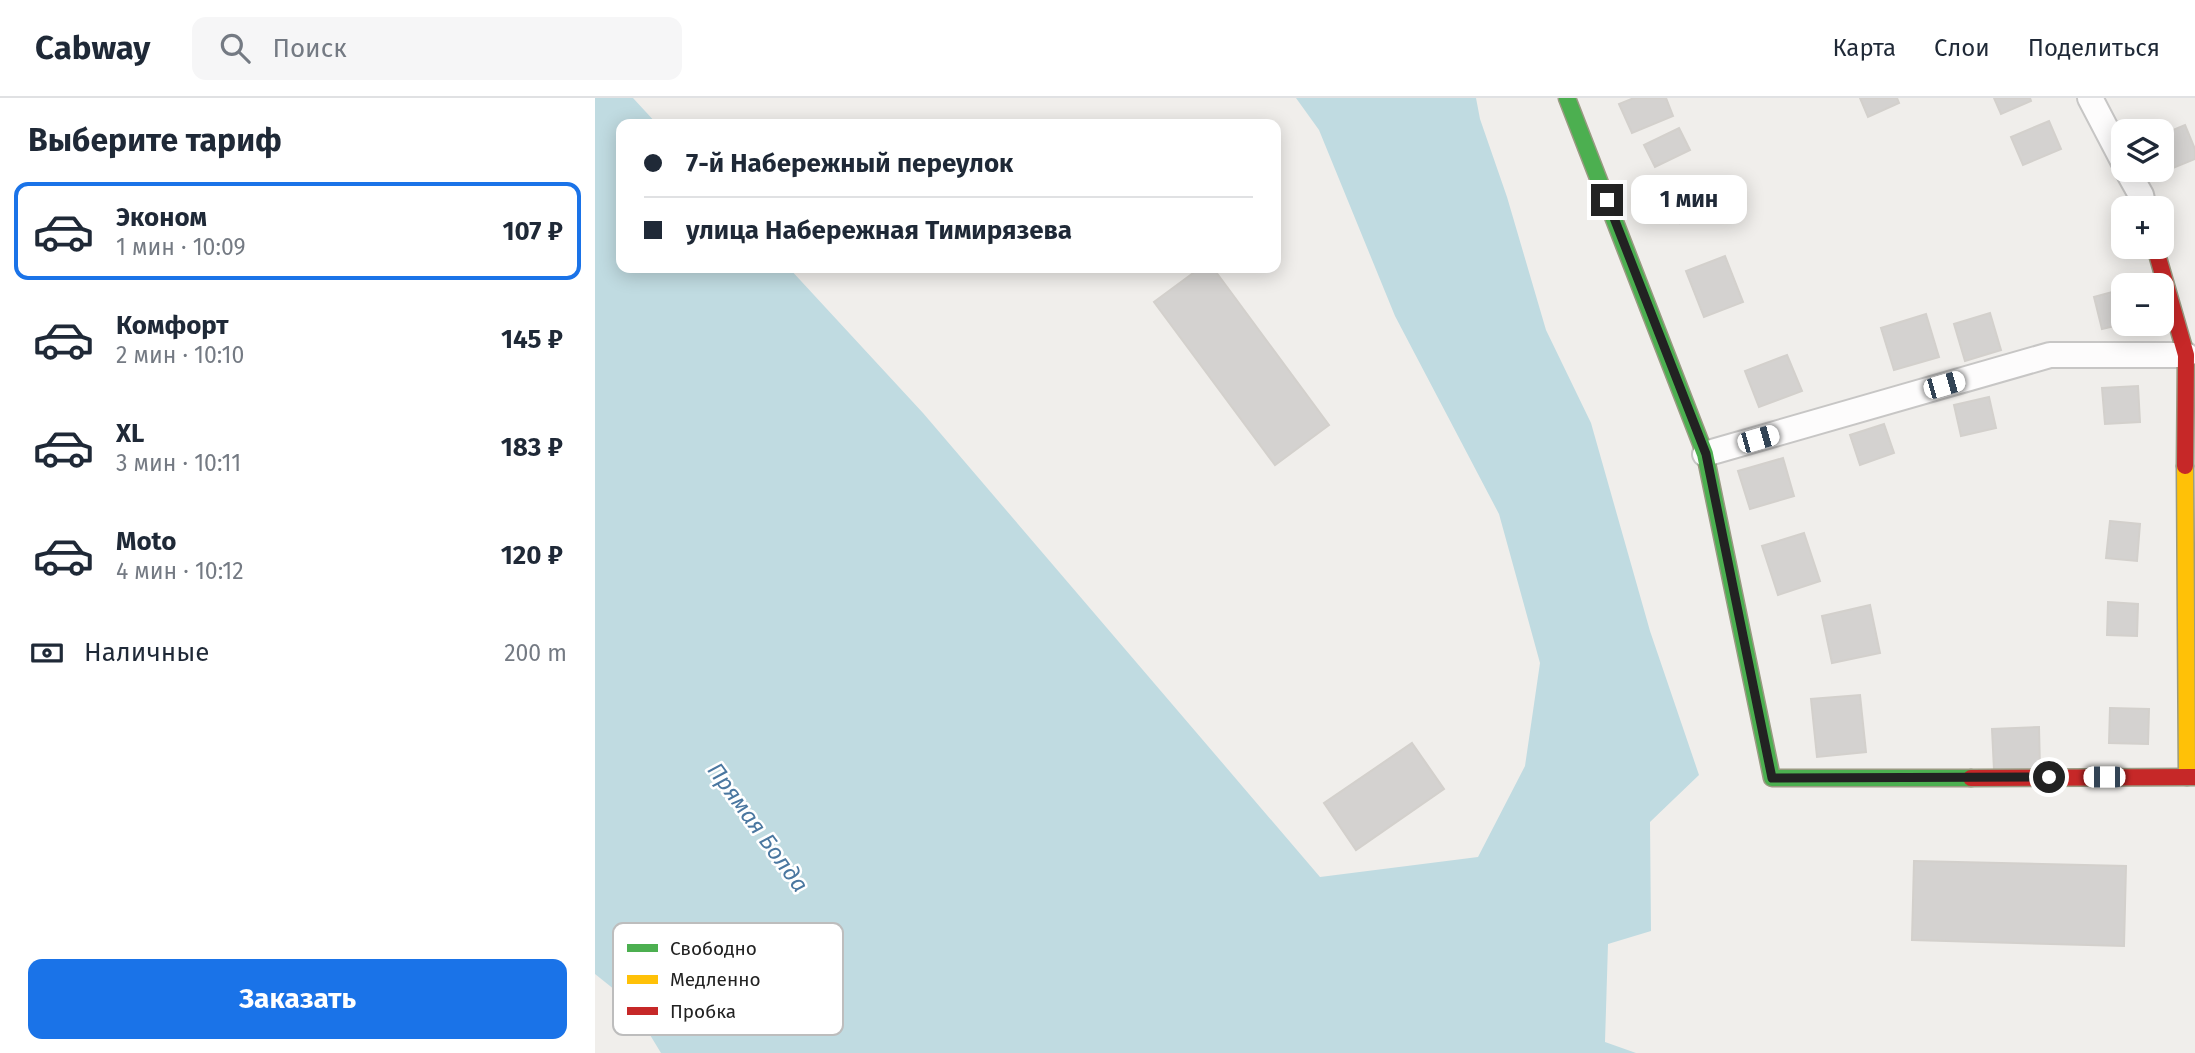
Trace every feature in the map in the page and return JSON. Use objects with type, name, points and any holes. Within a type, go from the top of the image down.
[{"type":"street","points":[[1567,98],[1706,454],[1772,778],[2191,777],[2183,397],[2186,355],[2158,259]]},
{"type":"street","points":[[2090,98],[2111,138]]},
{"type":"street","points":[[1706,454],[2050,355],[2186,355]]},
{"type":"water","name":"Прямая Болда","points":[[595,98],[633,98],[652,119],[616,119],[616,273],[794,273],[923,413],[1320,877],[1478,857],[1525,766],[1540,663],[1499,514],[1395,316],[1319,130],[1296,98],[1476,98],[1480,119],[1507,197],[1546,330],[1591,423],[1650,631],[1699,775],[1650,822],[1651,931],[1608,944],[1605,1042],[1636,1053],[661,1053],[650,1035],[843,1035],[843,923],[613,923],[613,988],[595,974]]},
{"type":"building","points":[[1634,98],[1666,98],[1673,116],[1632,133],[1619,104]]},
{"type":"building","points":[[1860,98],[1897,98],[1899,103],[1868,117]]},
{"type":"building","points":[[1994,98],[2030,98],[2031,101],[2001,114]]},
{"type":"building","points":[[2049,121],[2061,149],[2023,165],[2011,137]]},
{"type":"building","points":[[2185,125],[2195,149],[2195,159],[2174,168],[2174,130]]},
{"type":"building","points":[[1679,128],[1690,150],[1655,167],[1644,145]]},
{"type":"building","points":[[1709,180],[1720,209],[1680,223],[1670,195]]},
{"type":"building","points":[[1725,256],[1743,302],[1704,317],[1686,271]]},
{"type":"building","points":[[1193,273],[1217,273],[1329,425],[1275,465],[1154,302]]},
{"type":"building","points":[[2111,292],[2111,327],[2102,329],[2094,297]]},
{"type":"building","points":[[1990,313],[2001,350],[1965,361],[1954,324]]},
{"type":"building","points":[[1926,314],[1939,357],[1894,370],[1881,328]]},
{"type":"building","points":[[1787,355],[1802,391],[1759,407],[1745,371]]},
{"type":"building","points":[[2138,386],[2140,422],[2105,424],[2102,388]]},
{"type":"building","points":[[1989,397],[1996,428],[1961,436],[1954,405]]},
{"type":"building","points":[[1884,424],[1894,453],[1860,465],[1850,435]]},
{"type":"building","points":[[1783,458],[1794,496],[1750,509],[1738,471]]},
{"type":"building","points":[[2110,521],[2140,524],[2137,561],[2106,558]]},
{"type":"building","points":[[1804,533],[1820,581],[1778,595],[1762,546]]},
{"type":"building","points":[[2108,602],[2138,604],[2137,636],[2107,635]]},
{"type":"building","points":[[1870,605],[1880,653],[1832,663],[1822,616]]},
{"type":"building","points":[[1860,695],[1866,752],[1817,757],[1811,699]]},
{"type":"building","points":[[2110,708],[2149,709],[2148,744],[2109,743]]},
{"type":"building","points":[[2039,727],[2040,769],[1994,770],[1992,729]]},
{"type":"building","points":[[1412,743],[1444,789],[1356,850],[1324,803]]},
{"type":"building","points":[[1914,861],[2126,866],[2124,946],[1912,940]]},
{"type":"traffic: fast","points":[[1567,98],[1705,454],[1772,778],[1971,778]]},
{"type":"traffic: slow","points":[[2185,466],[2187,777]]},
{"type":"traffic: jam","points":[[2158,259],[2186,355],[2185,466]]},
{"type":"traffic: jam","points":[[1971,778],[2195,777]]},
{"type":"route","points":[[1607,200],[1706,454],[1772,778],[2049,777]]}]
